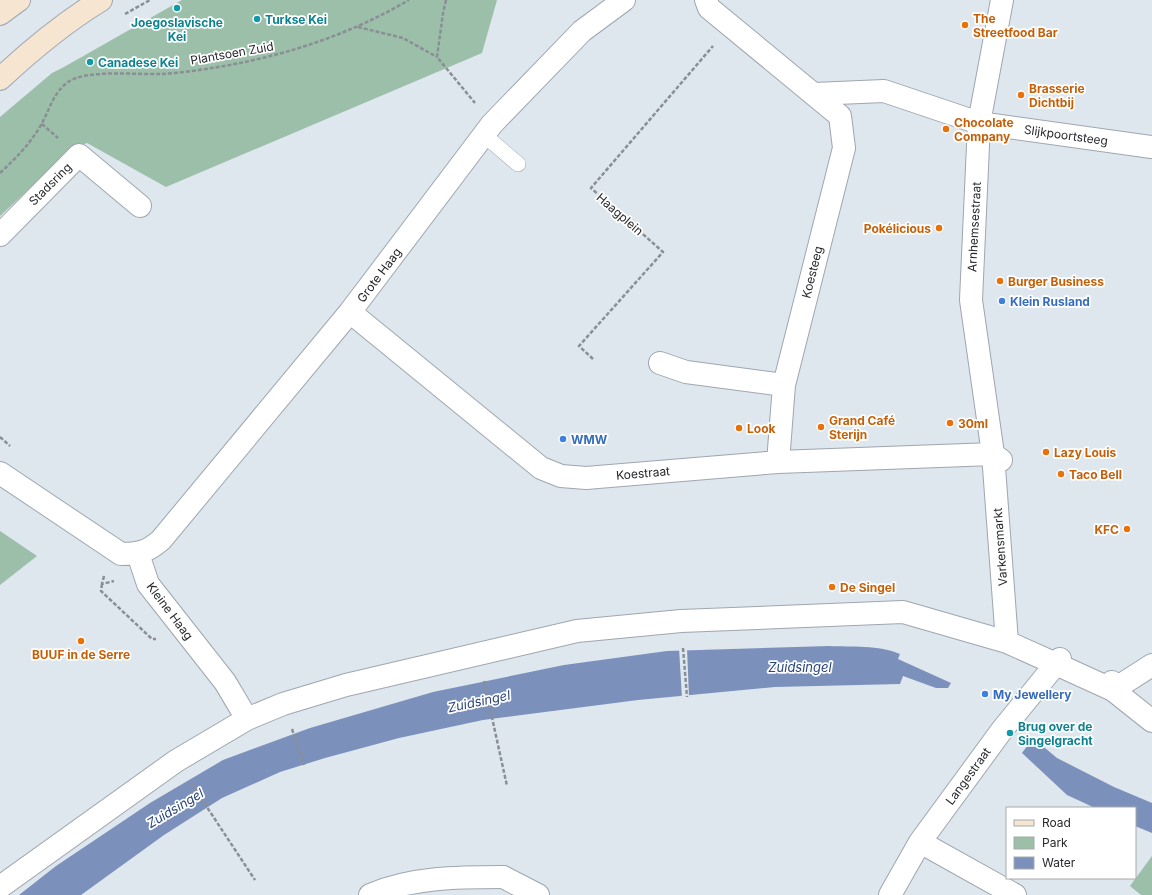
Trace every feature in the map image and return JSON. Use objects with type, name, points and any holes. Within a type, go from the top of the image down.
[{"type":"main road","points":[[0,14],[20,0]]},
{"type":"main road","points":[[0,79],[22,58],[101,0]]},
{"type":"street","name":"Grote Haag","points":[[138,554],[152,548],[161,540],[350,312],[488,130],[582,31],[624,0]]},
{"type":"street","name":"Koesteeg","points":[[706,0],[709,8],[840,116],[844,148],[784,385],[778,462]]},
{"type":"street","name":"Arnhemsestraat","points":[[997,457],[971,300],[979,123],[1002,0]]},
{"type":"street","points":[[814,94],[884,91],[979,123]]},
{"type":"street","name":"Slijkpoortsteeg","points":[[979,123],[1152,147]]},
{"type":"street","name":"Stadsring","points":[[0,235],[79,155],[140,206]]},
{"type":"street","name":"Koestraat","points":[[350,312],[541,468],[561,476],[586,478],[778,462],[997,457]]},
{"type":"street","points":[[660,364],[686,372],[784,385]]},
{"type":"street","name":"Varkensmarkt","points":[[997,457],[1010,640]]},
{"type":"street","points":[[0,473],[121,554],[138,554]]},
{"type":"street","name":"Kleine Haag","points":[[138,554],[148,584],[225,682],[247,719]]},
{"type":"street","points":[[0,886],[176,761],[247,719],[283,704],[346,685],[577,631],[681,621],[903,612],[1010,640],[1113,686],[1152,720]]},
{"type":"street","name":"Langestraat","points":[[890,895],[920,842],[1002,730],[1058,661]]},
{"type":"street","points":[[1113,686],[1152,665]]},
{"type":"street","points":[[920,842],[1015,895]]},
{"type":"street","points":[[370,895],[382,890],[447,877],[503,877],[538,895]]},
{"type":"street","points":[[491,895],[503,877]]},
{"type":"lane","points":[[488,130],[518,164]]},
{"type":"path","name":"Plantsoen Zuid","points":[[0,173],[30,142],[42,124],[58,92],[69,81],[92,75],[163,74],[217,68],[270,58],[358,27],[409,0]]},
{"type":"path","points":[[437,57],[446,0]]},
{"type":"path","points":[[358,27],[403,38],[437,57],[477,106]]},
{"type":"path","name":"Haagplein","points":[[593,359],[579,346],[663,252],[591,188],[713,45]]},
{"type":"path","points":[[0,437],[11,447]]},
{"type":"path","points":[[102,584],[101,591],[152,639],[158,639]]},
{"type":"path","points":[[683,645],[687,697]]},
{"type":"path","points":[[484,679],[491,720],[507,786]]},
{"type":"path","points":[[293,732],[304,765]]},
{"type":"path","points":[[188,778],[255,880]]},
{"type":"green space","points":[[182,0],[497,0],[482,53],[166,187],[87,143],[75,148],[74,147],[0,216],[0,117],[52,73]]},
{"type":"green space","points":[[0,531],[37,556],[0,585]]},
{"type":"green space","points":[[1152,856],[1152,895],[1141,895],[1130,886]]},
{"type":"water","name":"Zuidsingel","points":[[829,646],[865,647],[892,651],[900,654],[898,659],[951,683],[948,688],[936,688],[903,676],[900,684],[775,687],[638,700],[483,720],[399,738],[280,772],[222,798],[164,835],[81,895],[19,895],[56,866],[150,803],[223,760],[310,728],[433,692],[564,665],[667,651]]},
{"type":"water","points":[[1033,738],[1057,758],[1114,787],[1152,803],[1152,833],[1136,826],[1136,807],[1093,807],[1067,795],[1022,753]]},
{"type":"pier","points":[[679,648],[687,648],[689,697],[682,698]]},
{"type":"place","name":"Joegoslavische Kei","points":[[177,8]]},
{"type":"place","name":"Turkse Kei","points":[[257,19]]},
{"type":"place","name":"The Streetfood Bar","points":[[965,25]]},
{"type":"place","name":"Canadese Kei","points":[[90,62]]},
{"type":"place","name":"Brasserie Dichtbij","points":[[1021,95]]},
{"type":"place","name":"Chocolate Company","points":[[946,129]]},
{"type":"place","name":"Pokélicious","points":[[939,228]]},
{"type":"place","name":"Burger Business","points":[[1000,281]]},
{"type":"place","name":"Klein Rusland","points":[[1002,301]]},
{"type":"place","name":"30ml","points":[[950,423]]},
{"type":"place","name":"Grand Café Sterijn","points":[[821,427]]},
{"type":"place","name":"Look","points":[[739,428]]},
{"type":"place","name":"WMW","points":[[563,439]]},
{"type":"place","name":"Lazy Louis","points":[[1046,452]]},
{"type":"place","name":"Taco Bell","points":[[1061,474]]},
{"type":"place","name":"KFC","points":[[1127,529]]},
{"type":"place","name":"De Singel","points":[[832,587]]},
{"type":"place","name":"BUUF in de Serre","points":[[81,641]]},
{"type":"place","name":"My Jewellery","points":[[985,694]]},
{"type":"place","name":"Brug over de Singelgracht","points":[[1010,733]]}]
